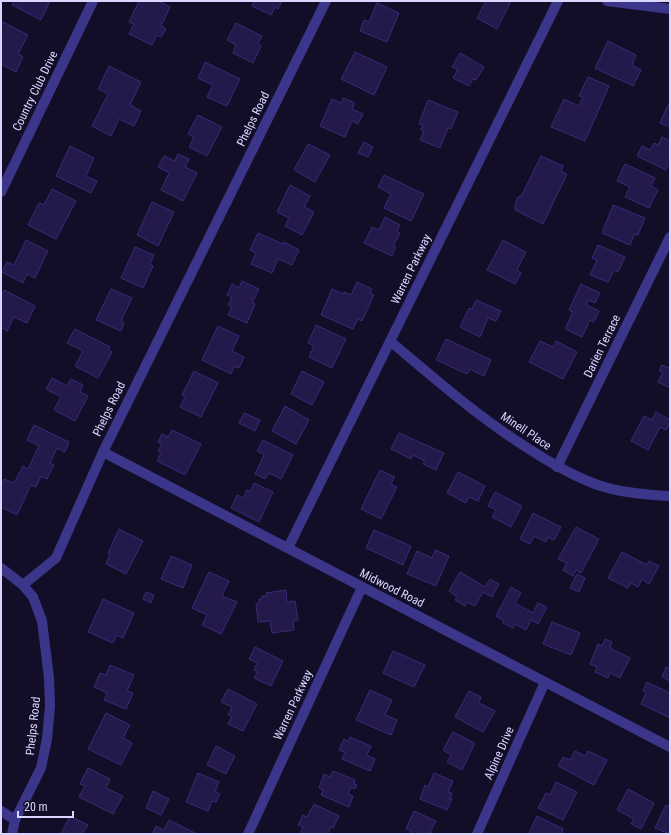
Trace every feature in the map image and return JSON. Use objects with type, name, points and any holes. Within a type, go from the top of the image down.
[{"type":"street","name":"Country Club Drive","points":[[1,192],[93,1]]},
{"type":"street","name":"Phelps Road","points":[[12,834],[15,820],[41,768],[47,739],[50,706],[49,678],[42,621],[33,597],[23,585],[56,558],[103,452],[326,1]]},
{"type":"street","name":"Warren Parkway","points":[[288,548],[558,1]]},
{"type":"street","points":[[607,1],[670,9]]},
{"type":"street","name":"Darien Terrace","points":[[557,467],[670,237]]},
{"type":"street","name":"Minell Place","points":[[390,341],[461,401],[510,437],[557,467],[600,485],[635,493],[670,496]]},
{"type":"street","name":"Midwood Road","points":[[103,452],[670,747]]},
{"type":"street","points":[[1,568],[23,585]]},
{"type":"street","name":"Warren Parkway","points":[[248,834],[362,587]]},
{"type":"street","name":"Alpine Drive","points":[[477,834],[546,682]]},
{"type":"street","points":[[1,811],[15,820]]},
{"type":"building","points":[[15,1],[50,1],[41,20],[12,5]]},
{"type":"building","points":[[139,1],[158,1],[170,7],[161,26],[166,29],[161,37],[157,35],[152,45],[129,34],[134,24],[129,22]]},
{"type":"building","points":[[255,1],[282,1],[278,9],[275,7],[271,15],[252,6]]},
{"type":"building","points":[[486,1],[511,1],[497,29],[477,18]]},
{"type":"building","points":[[377,3],[399,13],[387,42],[360,31],[364,20],[369,22]]},
{"type":"building","points":[[1,21],[28,35],[18,54],[23,57],[16,72],[1,64]]},
{"type":"building","points":[[236,23],[262,36],[258,44],[261,46],[253,63],[233,53],[236,45],[227,40]]},
{"type":"building","points":[[608,41],[636,55],[632,65],[641,70],[633,86],[595,68]]},
{"type":"building","points":[[355,52],[387,67],[374,95],[341,79]]},
{"type":"building","points":[[460,53],[484,67],[476,80],[473,79],[469,86],[453,78],[458,69],[452,67]]},
{"type":"building","points":[[205,62],[240,79],[227,106],[207,97],[213,85],[198,78]]},
{"type":"building","points":[[109,66],[141,82],[130,105],[141,111],[134,126],[119,119],[111,136],[92,126],[108,94],[98,89]]},
{"type":"building","points":[[588,77],[609,86],[585,141],[551,127],[564,99],[579,106],[583,97],[579,96]]},
{"type":"building","points":[[343,98],[355,103],[352,109],[363,114],[358,124],[352,121],[345,137],[320,126],[332,99],[341,103]]},
{"type":"building","points":[[428,100],[458,112],[451,129],[448,128],[440,148],[420,140],[424,131],[421,130],[423,125],[419,124]]},
{"type":"building","points":[[668,105],[670,106],[670,127],[660,123]]},
{"type":"building","points":[[198,115],[222,127],[207,156],[189,147],[194,137],[188,134]]},
{"type":"building","points":[[662,137],[670,141],[670,162],[666,170],[637,156],[642,146],[650,150],[654,143],[658,145]]},
{"type":"building","points":[[364,142],[373,147],[368,157],[358,153]]},
{"type":"building","points":[[308,144],[330,155],[315,182],[294,170]]},
{"type":"building","points":[[70,146],[94,158],[86,176],[97,181],[91,193],[56,176]]},
{"type":"building","points":[[178,154],[189,159],[185,167],[197,173],[183,201],[161,190],[169,173],[158,167],[164,156],[175,161]]},
{"type":"building","points":[[541,156],[563,166],[561,171],[567,174],[543,224],[515,210],[518,197],[522,195]]},
{"type":"building","points":[[625,164],[655,178],[651,186],[658,190],[649,208],[625,197],[630,187],[617,181]]},
{"type":"building","points":[[384,175],[424,194],[411,221],[384,208],[391,194],[378,187]]},
{"type":"building","points":[[290,185],[310,196],[304,207],[314,212],[302,235],[285,226],[289,218],[277,212]]},
{"type":"building","points":[[52,189],[76,201],[56,239],[28,225],[39,203],[44,205]]},
{"type":"building","points":[[152,202],[174,212],[158,246],[137,235]]},
{"type":"building","points":[[613,205],[645,218],[638,235],[635,234],[630,245],[602,233]]},
{"type":"building","points":[[385,217],[400,225],[397,231],[400,233],[393,246],[396,247],[392,256],[364,243],[372,227],[379,230]]},
{"type":"building","points":[[258,233],[283,244],[284,242],[299,250],[292,265],[278,259],[272,273],[251,264],[256,253],[250,250]]},
{"type":"building","points":[[26,240],[48,251],[35,278],[27,274],[23,283],[2,272],[7,262],[14,265]]},
{"type":"building","points":[[503,240],[526,252],[517,270],[521,273],[515,284],[487,270]]},
{"type":"building","points":[[598,245],[625,257],[618,272],[614,270],[608,282],[590,275],[597,260],[592,258]]},
{"type":"building","points":[[135,247],[154,255],[150,264],[153,266],[143,288],[121,278]]},
{"type":"building","points":[[242,281],[259,289],[252,303],[255,304],[247,323],[228,315],[232,307],[228,305],[232,297],[227,295],[232,284],[239,288]]},
{"type":"building","points":[[357,282],[372,289],[370,293],[374,295],[362,321],[358,319],[353,329],[321,315],[332,289],[343,294],[344,292],[351,295]]},
{"type":"building","points":[[581,284],[600,293],[595,303],[588,300],[586,305],[599,311],[594,322],[590,320],[582,337],[565,329],[573,312],[569,310]]},
{"type":"building","points":[[111,289],[132,298],[121,321],[124,323],[121,331],[96,320]]},
{"type":"building","points":[[4,290],[35,306],[27,323],[14,317],[7,331],[1,327],[1,296]]},
{"type":"building","points":[[476,300],[501,311],[496,321],[488,318],[480,337],[460,327],[469,308],[472,309]]},
{"type":"building","points":[[316,325],[346,339],[332,368],[309,357],[314,346],[308,343]]},
{"type":"building","points":[[218,326],[239,336],[232,351],[244,357],[239,368],[234,366],[231,374],[202,360]]},
{"type":"building","points":[[75,329],[110,347],[109,350],[112,352],[98,378],[75,366],[83,351],[67,343]]},
{"type":"building","points":[[446,339],[491,360],[484,376],[470,369],[467,374],[436,360]]},
{"type":"building","points":[[540,341],[553,347],[556,341],[577,352],[563,379],[529,362]]},
{"type":"building","points":[[662,365],[670,368],[670,388],[658,382],[663,372],[659,371]]},
{"type":"building","points":[[194,371],[218,383],[201,417],[180,407],[185,397],[182,395]]},
{"type":"building","points":[[302,371],[324,382],[312,405],[291,394]]},
{"type":"building","points":[[52,378],[67,386],[71,379],[83,385],[80,392],[88,396],[75,421],[54,410],[61,397],[46,389]]},
{"type":"building","points":[[285,406],[309,420],[296,444],[272,431]]},
{"type":"building","points":[[656,412],[670,420],[670,423],[666,430],[660,427],[648,450],[631,441],[644,416],[652,420]]},
{"type":"building","points":[[244,413],[260,420],[255,431],[239,423]]},
{"type":"building","points":[[34,425],[69,442],[65,452],[57,448],[50,463],[54,465],[47,479],[41,476],[36,487],[31,485],[17,515],[1,507],[1,485],[4,479],[14,483],[23,466],[28,469],[39,446],[27,440]]},
{"type":"building","points":[[172,430],[201,444],[185,475],[157,461],[161,453],[158,451],[162,444],[158,442],[162,434],[168,437]]},
{"type":"building","points":[[399,433],[444,453],[436,470],[423,464],[425,461],[413,455],[411,459],[391,449]]},
{"type":"building","points":[[263,440],[293,455],[281,479],[269,473],[265,479],[255,474],[264,455],[257,451]]},
{"type":"building","points":[[380,470],[395,477],[391,484],[397,487],[381,519],[361,509]]},
{"type":"building","points":[[458,472],[485,486],[478,501],[469,497],[466,503],[447,493]]},
{"type":"building","points":[[254,483],[273,492],[259,522],[231,508],[237,495],[243,498],[247,490],[250,492]]},
{"type":"building","points":[[495,492],[522,506],[511,527],[492,517],[496,510],[488,506]]},
{"type":"building","points":[[533,513],[561,527],[554,540],[548,537],[546,542],[534,536],[530,544],[520,539]]},
{"type":"building","points":[[576,527],[599,539],[581,573],[576,570],[573,576],[563,570],[567,563],[558,559]]},
{"type":"building","points":[[119,529],[143,541],[126,574],[106,564],[110,554],[108,553]]},
{"type":"building","points":[[374,530],[411,546],[403,565],[366,548]]},
{"type":"building","points":[[435,550],[449,556],[436,586],[407,574],[417,551],[432,558]]},
{"type":"building","points":[[622,552],[647,565],[649,561],[659,566],[649,584],[642,579],[638,587],[631,583],[628,588],[608,578]]},
{"type":"building","points":[[171,556],[192,565],[183,588],[161,579]]},
{"type":"building","points":[[209,572],[229,581],[222,596],[237,602],[221,634],[202,625],[207,615],[192,608]]},
{"type":"building","points":[[460,572],[485,587],[490,579],[499,584],[492,597],[483,592],[475,606],[467,602],[465,606],[455,600],[457,597],[449,591]]},
{"type":"building","points":[[577,574],[585,578],[579,592],[570,588]]},
{"type":"building","points":[[511,587],[521,593],[515,603],[533,613],[538,603],[547,607],[538,624],[531,620],[526,630],[515,624],[513,628],[503,623],[504,621],[496,616]]},
{"type":"building","points":[[286,590],[287,602],[295,601],[298,620],[293,621],[294,630],[272,633],[270,621],[258,622],[256,604],[259,603],[259,599],[262,599],[262,596],[267,596],[266,593]]},
{"type":"building","points":[[146,592],[154,595],[151,603],[143,599]]},
{"type":"building","points":[[103,599],[134,613],[123,638],[117,635],[113,643],[88,632]]},
{"type":"building","points":[[552,622],[580,633],[571,655],[543,644]]},
{"type":"building","points":[[605,639],[612,642],[610,648],[630,658],[620,678],[610,673],[608,678],[595,672],[597,667],[590,664],[598,644],[602,646]]},
{"type":"building","points":[[255,647],[283,661],[271,686],[254,678],[258,671],[254,670],[257,663],[249,659]]},
{"type":"building","points":[[393,651],[425,665],[414,687],[383,673]]},
{"type":"building","points":[[110,665],[134,675],[127,691],[133,693],[126,709],[104,700],[107,693],[94,687],[100,673],[106,675]]},
{"type":"building","points":[[666,667],[670,668],[670,681],[662,677]]},
{"type":"building","points":[[647,682],[670,693],[670,718],[641,704],[646,693],[643,691]]},
{"type":"building","points":[[228,689],[257,704],[243,731],[228,724],[232,716],[228,715],[232,707],[221,702]]},
{"type":"building","points":[[370,690],[392,700],[385,715],[397,720],[391,735],[356,720]]},
{"type":"building","points":[[469,691],[481,697],[479,703],[495,711],[483,732],[455,717]]},
{"type":"building","points":[[106,713],[130,725],[123,738],[132,743],[121,765],[88,749]]},
{"type":"building","points":[[453,732],[475,743],[462,770],[447,762],[451,755],[443,750]]},
{"type":"building","points":[[350,737],[371,746],[367,755],[375,759],[370,771],[342,759],[345,752],[339,750],[344,739],[348,741]]},
{"type":"building","points":[[216,746],[235,756],[226,774],[207,765]]},
{"type":"building","points":[[575,751],[585,756],[588,751],[607,760],[594,785],[558,766],[563,757],[570,760]]},
{"type":"building","points":[[88,768],[110,779],[106,788],[123,796],[113,814],[79,797],[85,786],[80,784]]},
{"type":"building","points":[[333,771],[355,780],[354,784],[357,785],[355,789],[351,787],[348,794],[353,796],[349,807],[321,795],[323,790],[319,788],[324,774],[330,777]]},
{"type":"building","points":[[198,773],[219,782],[215,791],[220,794],[216,802],[212,801],[208,811],[186,802]]},
{"type":"building","points":[[434,773],[453,781],[448,792],[452,793],[450,799],[452,799],[447,810],[420,799],[425,785],[428,787]]},
{"type":"building","points":[[556,782],[577,792],[563,820],[538,808],[546,793],[550,795]]},
{"type":"building","points":[[628,789],[654,803],[641,829],[631,824],[634,819],[617,810]]},
{"type":"building","points":[[153,791],[169,799],[161,815],[146,808]]},
{"type":"building","points":[[314,804],[339,816],[333,828],[331,827],[328,833],[330,834],[300,834],[303,827],[298,825],[303,815],[307,817]]},
{"type":"building","points":[[666,805],[670,807],[670,834],[655,828]]},
{"type":"building","points":[[414,811],[436,821],[430,832],[434,834],[410,834],[411,831],[406,829]]},
{"type":"building","points":[[70,816],[88,825],[83,833],[84,834],[61,834]]},
{"type":"building","points":[[537,816],[563,829],[561,834],[529,833]]},
{"type":"building","points":[[169,820],[197,834],[152,834],[156,826],[164,830]]}]
